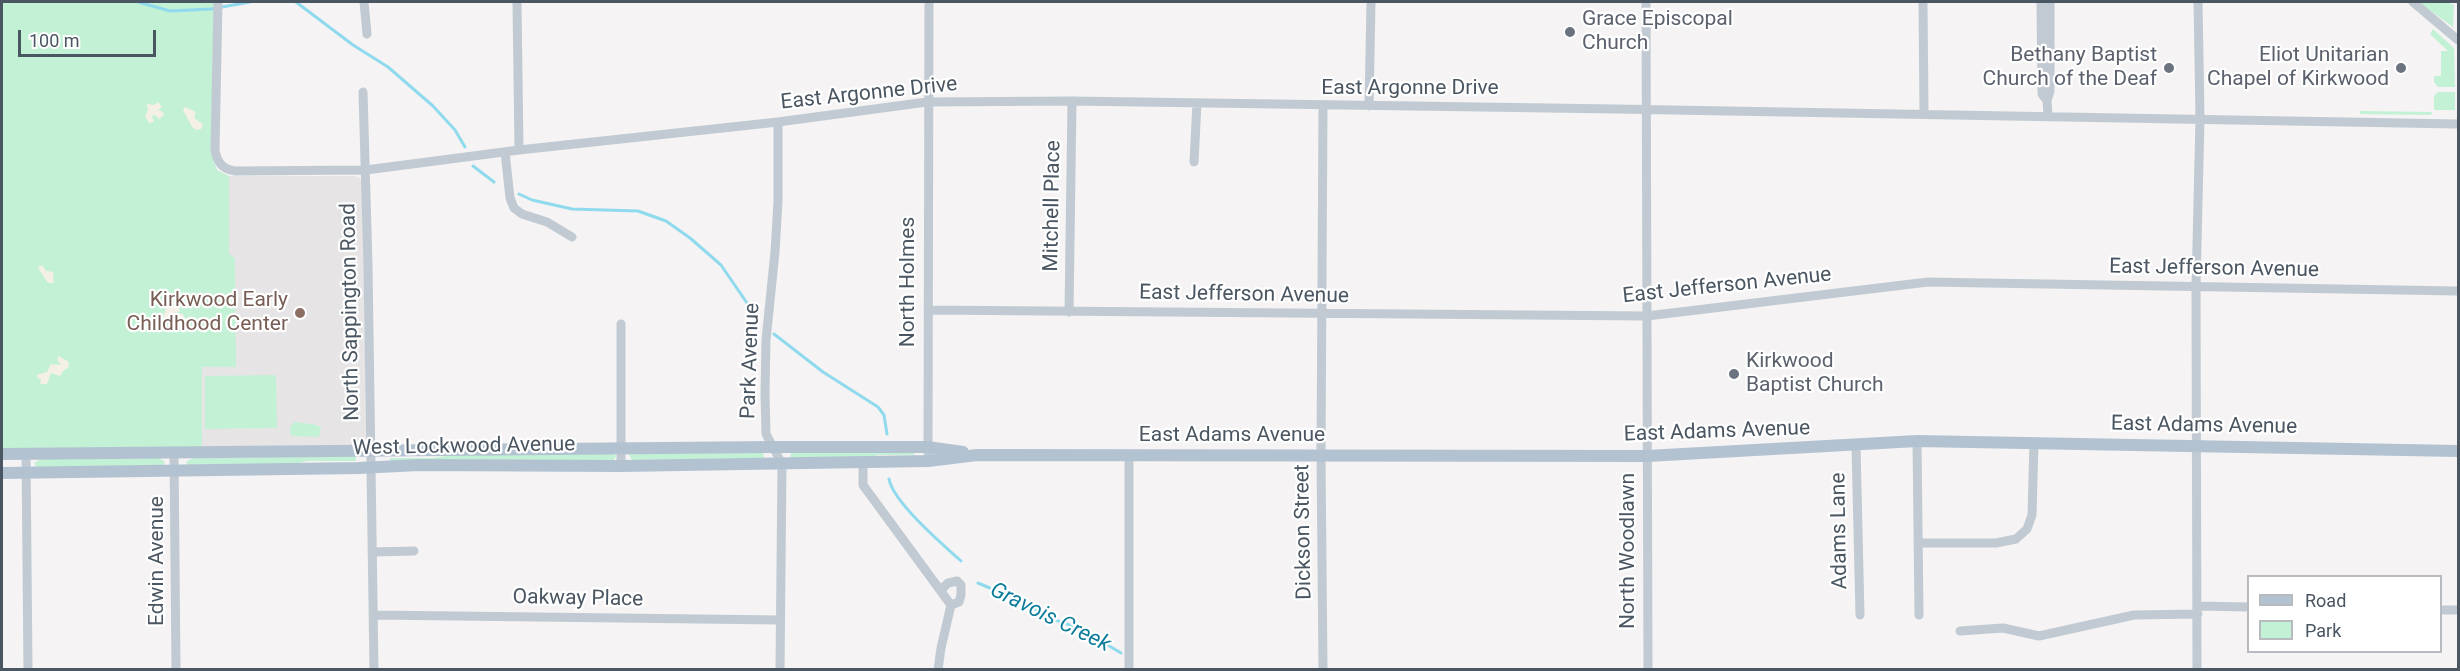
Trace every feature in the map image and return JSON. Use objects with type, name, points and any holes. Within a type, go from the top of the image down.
[{"type":"main road","name":"East Adams Avenue","points":[[928,461],[977,455],[1647,456],[1917,441],[2458,451]]},
{"type":"main road","name":"West Lockwood Avenue","points":[[2,454],[371,452],[621,447],[927,447]]},
{"type":"main road","name":"East Adams Avenue","points":[[927,447],[977,455]]},
{"type":"main road","name":"West Lockwood Avenue","points":[[2,473],[419,465],[621,466],[928,461]]},
{"type":"street","name":"East Argonne Drive","points":[[218,2],[215,150],[222,166],[235,171],[366,170],[519,150],[778,122],[927,102],[1072,101],[1647,109],[2458,124]]},
{"type":"street","points":[[364,2],[367,34]]},
{"type":"street","points":[[517,2],[519,150]]},
{"type":"street","name":"North Holmes","points":[[928,461],[929,2]]},
{"type":"street","points":[[1369,106],[1371,2]]},
{"type":"street","name":"North Woodlawn","points":[[1646,2],[1648,669]]},
{"type":"street","points":[[1923,2],[1924,113]]},
{"type":"street","points":[[2041,2],[2042,94],[2047,102]]},
{"type":"street","points":[[2048,115],[2050,2]]},
{"type":"street","points":[[2197,669],[2196,286],[2200,118],[2198,2]]},
{"type":"street","points":[[2412,2],[2458,40]]},
{"type":"street","name":"North Sappington Road","points":[[363,92],[372,467],[374,669]]},
{"type":"street","name":"Mitchell Place","points":[[1069,312],[1072,101]]},
{"type":"street","points":[[1194,162],[1197,104]]},
{"type":"street","name":"Dickson Street","points":[[1323,106],[1321,455],[1323,669]]},
{"type":"street","name":"Park Avenue","points":[[778,122],[778,201],[766,340],[765,394],[766,434],[782,464],[780,669]]},
{"type":"street","points":[[505,152],[510,198],[514,208],[522,214],[547,222],[572,237]]},
{"type":"street","name":"East Jefferson Avenue","points":[[927,310],[1647,316],[1928,282],[2458,291]]},
{"type":"street","points":[[621,324],[621,466]]},
{"type":"street","points":[[1917,441],[1918,615]]},
{"type":"street","points":[[1919,543],[1996,543],[2016,539],[2027,529],[2032,515],[2034,442]]},
{"type":"street","name":"Adams Lane","points":[[1856,446],[1860,615]]},
{"type":"street","name":"Edwin Avenue","points":[[174,453],[176,669]]},
{"type":"street","points":[[26,454],[28,669]]},
{"type":"street","points":[[1129,669],[1130,455]]},
{"type":"street","points":[[863,462],[863,485],[951,605]]},
{"type":"street","points":[[372,552],[414,551]]},
{"type":"street","points":[[940,590],[948,583],[957,581],[961,585],[959,602],[951,605]]},
{"type":"street","points":[[938,669],[940,648],[951,605]]},
{"type":"street","points":[[1960,631],[2003,628],[2039,636],[2134,615],[2247,607]]},
{"type":"street","points":[[2442,610],[2458,610]]},
{"type":"street","name":"Oakway Place","points":[[374,615],[780,620]]},
{"type":"shaded area","name":"Kirkwood Early Childhood Center","points":[[229,176],[355,176],[360,178],[363,184],[366,441],[360,447],[202,448],[202,367],[235,367],[229,253]]},
{"type":"green space","points":[[2,2],[215,2],[213,159],[217,170],[229,176],[229,253],[235,259],[236,367],[202,367],[202,448],[2,449]]},
{"type":"green space","points":[[2418,2],[2447,2],[2454,5],[2453,27]]},
{"type":"green space","points":[[2433,29],[2454,48],[2455,87],[2438,87],[2434,82],[2434,76],[2441,76],[2441,51],[2448,51],[2430,34]]},
{"type":"green space","points":[[2438,92],[2455,92],[2455,110],[2434,110],[2434,96]]},
{"type":"green space","points":[[2360,111],[2432,112],[2431,115],[2360,114]]},
{"type":"green space","points":[[276,375],[277,428],[205,429],[205,376]]},
{"type":"green space","points":[[294,422],[321,427],[319,437],[293,436],[290,434],[290,427]]},
{"type":"green space","points":[[763,453],[764,458],[632,460],[629,455],[630,454]]},
{"type":"green space","points":[[791,453],[915,453],[913,455],[879,455],[852,460],[790,458]]},
{"type":"green space","points":[[460,454],[615,454],[616,457],[612,461],[390,461],[390,458],[432,458]]},
{"type":"green space","points":[[356,457],[356,461],[308,461],[281,467],[187,465],[186,462],[193,458]]},
{"type":"green space","points":[[159,458],[165,462],[163,466],[37,468],[34,463],[41,459]]},
{"type":"sand","points":[[158,102],[162,107],[158,110],[164,115],[159,119],[155,115],[152,116],[154,122],[149,123],[145,116],[148,110],[147,104],[154,105]]},
{"type":"sand","points":[[185,107],[196,112],[194,118],[203,124],[201,129],[197,130],[192,127],[183,110]]},
{"type":"sand","points":[[42,265],[46,271],[53,272],[54,283],[48,283],[38,268]]},
{"type":"sand","points":[[179,307],[180,311],[174,313],[183,314],[185,319],[183,323],[177,319],[172,320],[180,326],[175,331],[163,317],[166,308]]},
{"type":"sand","points":[[59,356],[69,362],[68,368],[60,376],[51,373],[47,384],[40,384],[41,379],[37,378],[37,375],[47,372],[51,364],[61,365],[57,359]]},
{"type":"waterway","name":"Gravois Creek","points":[[138,2],[170,11],[211,9],[250,2]]},
{"type":"waterway","name":"Gravois Creek","points":[[296,2],[353,45],[388,67],[433,106],[455,130],[465,147]]},
{"type":"waterway","name":"Gravois Creek","points":[[473,166],[494,182]]},
{"type":"waterway","name":"Gravois Creek","points":[[519,194],[532,200],[572,209],[638,211],[666,221],[721,265],[749,306]]},
{"type":"waterway","name":"Gravois Creek","points":[[774,334],[823,372],[878,407],[884,415],[887,434]]},
{"type":"waterway","name":"Gravois Creek","points":[[889,479],[899,499],[909,511],[961,561]]},
{"type":"waterway","name":"Gravois Creek","points":[[978,583],[1023,602],[1047,617],[1081,629],[1121,653]]},
{"type":"place","name":"Grace Episcopal Church","points":[[1570,32]]},
{"type":"place","name":"Bethany Baptist Church of the Deaf","points":[[2169,68]]},
{"type":"place","name":"Eliot Unitarian Chapel of Kirkwood","points":[[2401,68]]},
{"type":"place","name":"Kirkwood Early Childhood Center","points":[[300,313]]},
{"type":"place","name":"Kirkwood Baptist Church","points":[[1734,374]]}]
